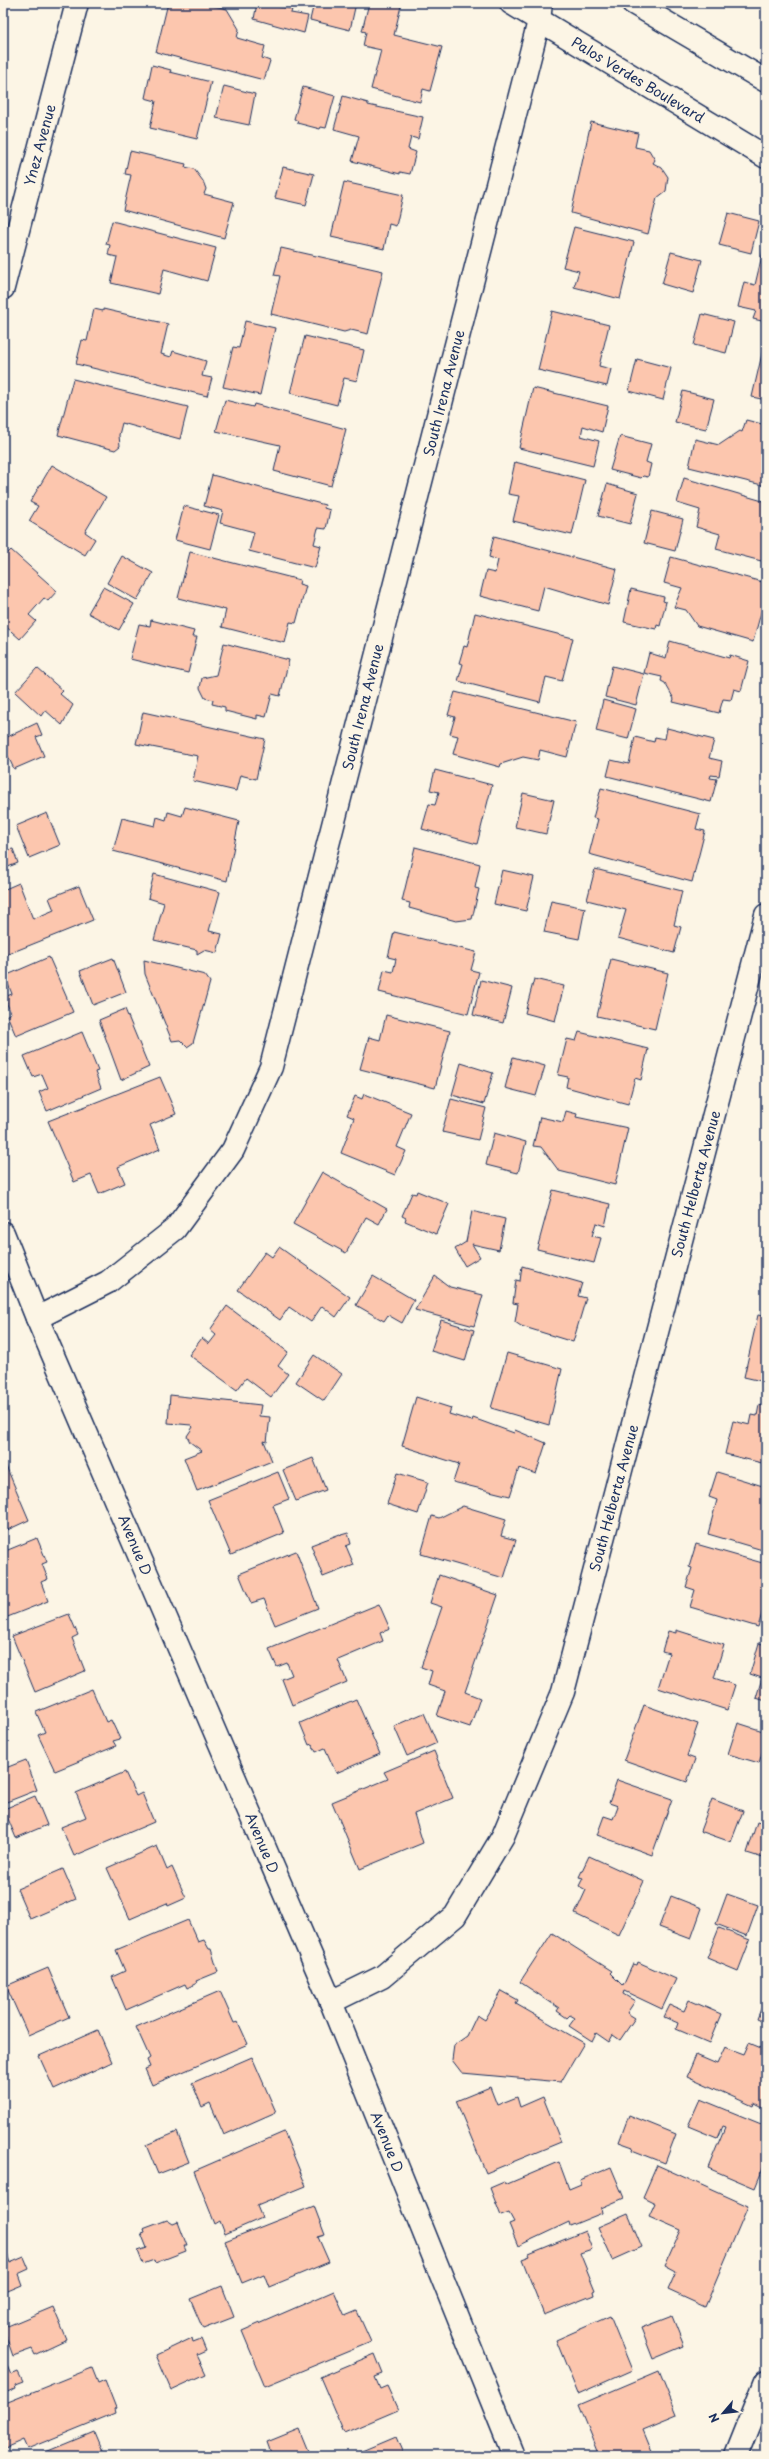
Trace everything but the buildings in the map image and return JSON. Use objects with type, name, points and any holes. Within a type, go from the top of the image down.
[{"type":"street","name":"Ynez Avenue","points":[[3,288],[78,3]]},
{"type":"street","name":"Palos Verdes Boulevard","points":[[511,3],[540,12],[766,157]]},
{"type":"street","points":[[634,3],[766,81]]},
{"type":"street","name":"South Irena Avenue","points":[[37,1318],[108,1282],[175,1229],[233,1150],[271,1067],[540,12]]},
{"type":"street","name":"South Helberta Avenue","points":[[331,2002],[382,1977],[455,1916],[503,1836],[563,1692],[766,915]]},
{"type":"street","name":"Avenue D","points":[[3,1233],[37,1318],[331,2002],[514,2456]]},
{"type":"street","points":[[736,2456],[766,2381]]}]
